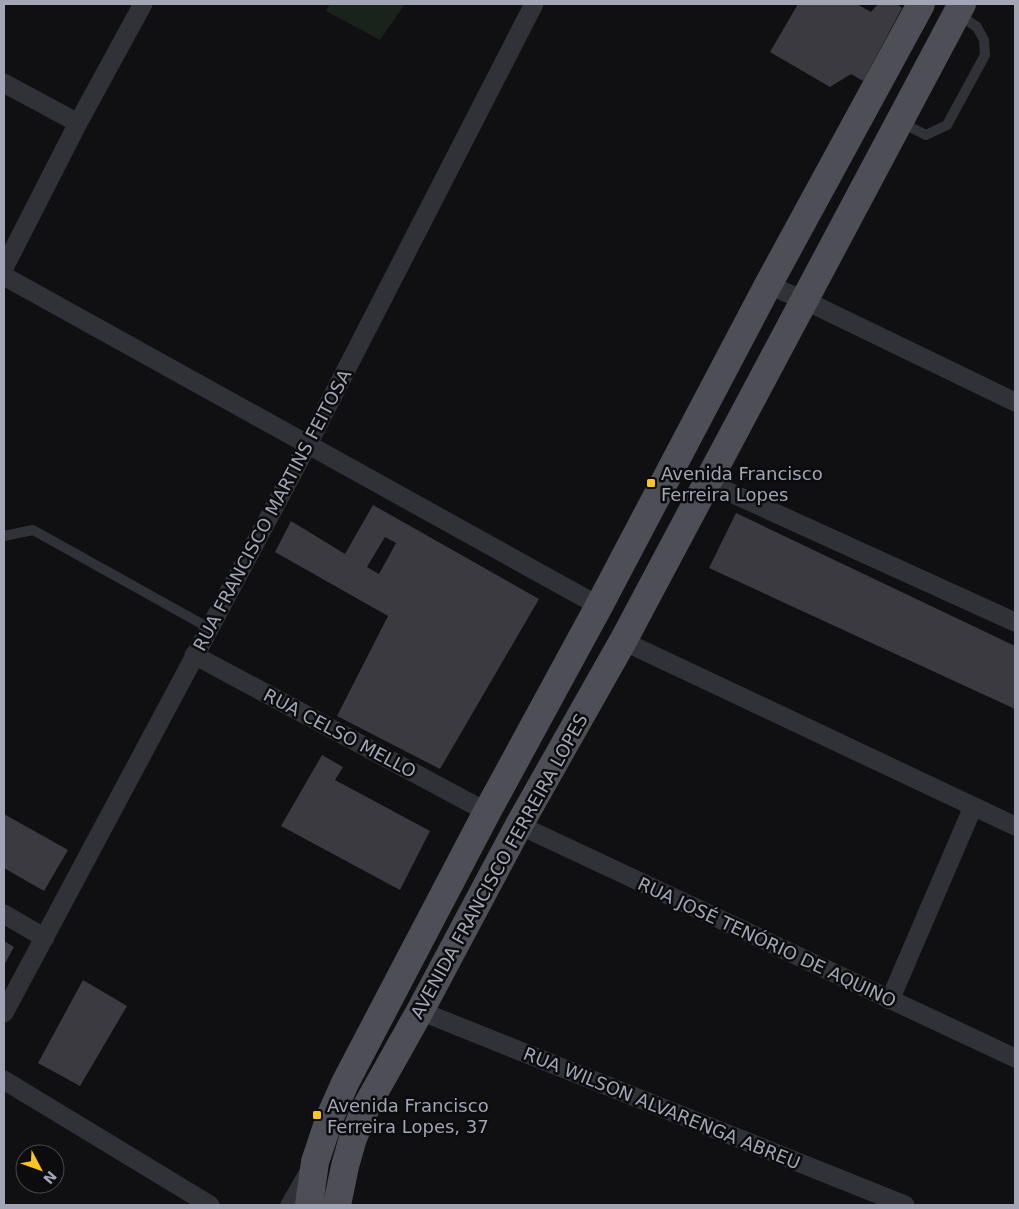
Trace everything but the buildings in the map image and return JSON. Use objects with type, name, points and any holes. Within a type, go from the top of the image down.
[{"type":"main road","name":"AVENIDA FRANCISCO FERREIRA LOPES","points":[[309,1205],[315,1162],[330,1117],[345,1083],[768,285],[921,4]]},
{"type":"main road","name":"AVENIDA FRANCISCO FERREIRA LOPES","points":[[337,1205],[344,1166],[366,1107],[420,1011],[519,825],[623,641],[960,9]]},
{"type":"street","points":[[4,268],[78,124],[143,4]]},
{"type":"street","name":"RUA FRANCISCO MARTINS FEITOSA","points":[[4,1013],[308,444],[534,4]]},
{"type":"street","points":[[4,82],[78,124]]},
{"type":"street","points":[[4,276],[599,606]]},
{"type":"street","points":[[768,285],[804,300],[1015,402]]},
{"type":"street","points":[[707,482],[1015,622]]},
{"type":"street","points":[[623,641],[1015,826]]},
{"type":"street","name":"RUA CELSO MELLO","points":[[194,655],[487,812]]},
{"type":"street","points":[[890,1000],[973,807]]},
{"type":"street","name":"RUA JOSÉ TENÓRIO DE AQUINO","points":[[519,825],[1015,1058]]},
{"type":"street","points":[[4,914],[45,938]]},
{"type":"street","name":"RUA WILSON ALVARENGA ABREU","points":[[420,1011],[904,1205]]},
{"type":"street","points":[[4,1080],[210,1205]]},
{"type":"street","name":"AVENIDA FRANCISCO FERREIRA LOPES","points":[[290,1205],[315,1162]]},
{"type":"lane","points":[[899,122],[926,135],[948,125],[985,55],[984,40],[977,27],[960,9]]},
{"type":"lane","points":[[4,536],[33,530],[209,628]]},
{"type":"shaded area","points":[[330,4],[405,4],[380,40],[326,11]]},
{"type":"place","name":"Avenida Francisco Ferreira Lopes","points":[[651,483]]},
{"type":"place","name":"Avenida Francisco Ferreira Lopes, 37","points":[[317,1115]]}]
